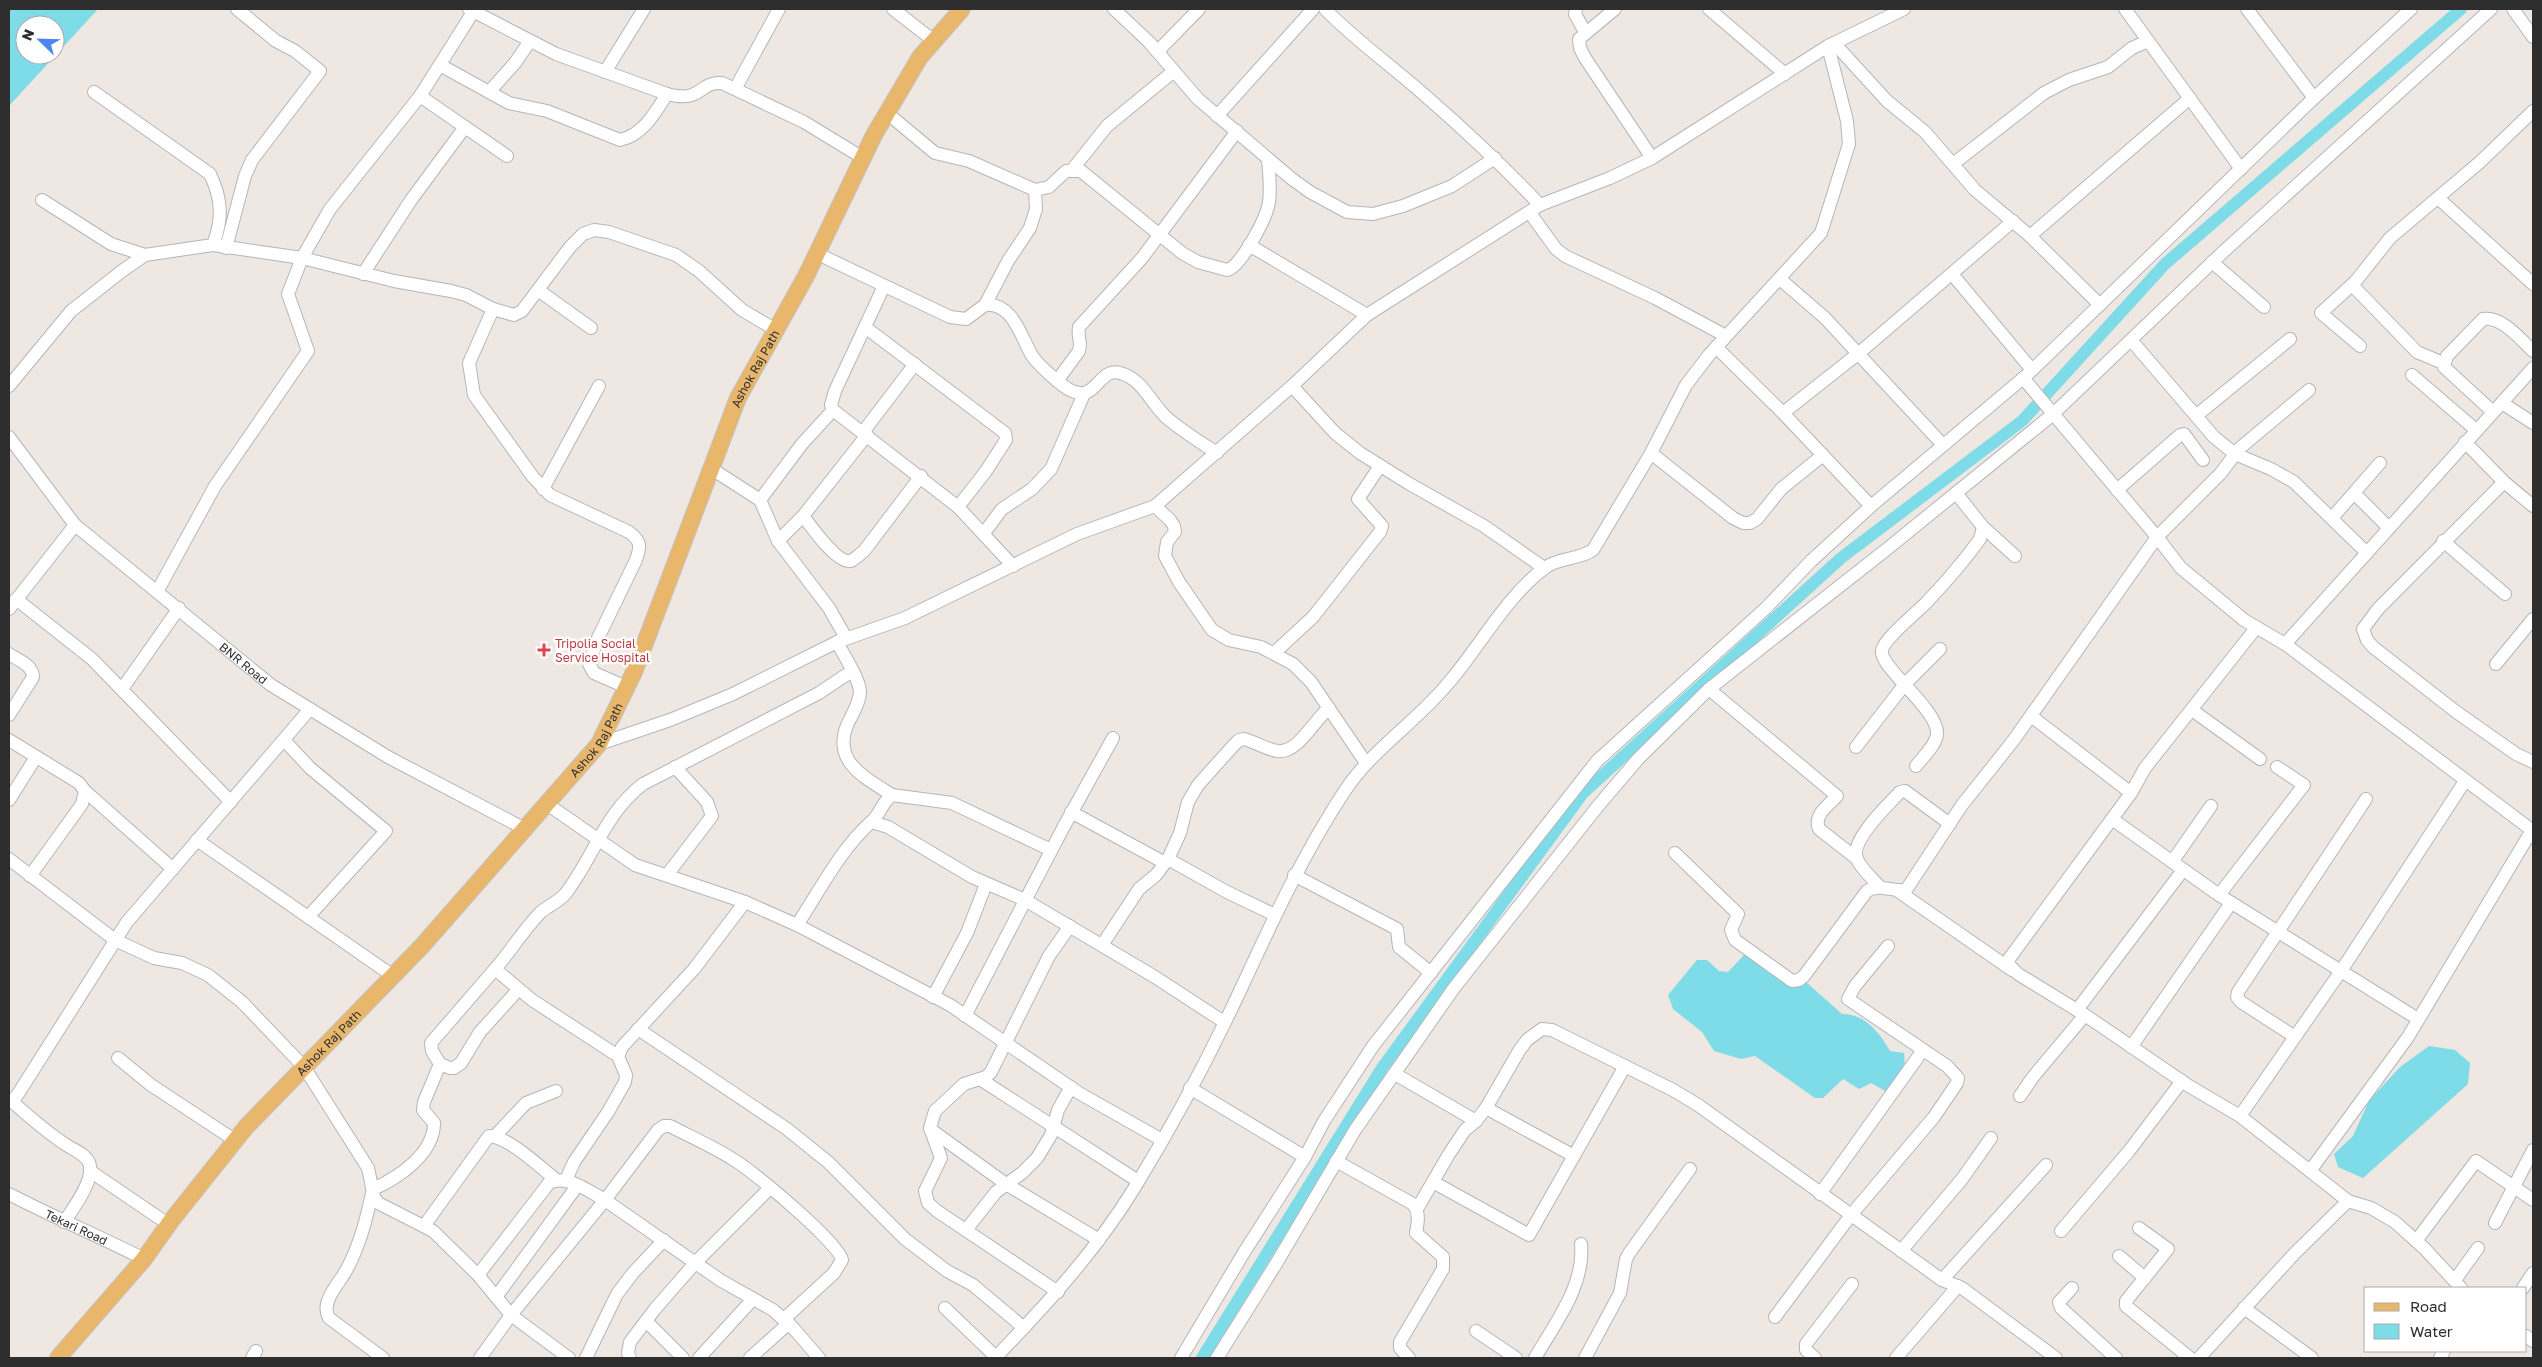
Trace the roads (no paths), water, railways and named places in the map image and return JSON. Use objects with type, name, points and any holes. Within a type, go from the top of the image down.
[{"type":"main road","name":"Ashok Raj Path","points":[[58,1358],[144,1259],[168,1224],[236,1141],[304,1067],[393,976],[599,744],[626,687],[738,398],[776,330],[887,113],[920,57],[962,9]]},
{"type":"street","points":[[226,248],[245,176],[252,160],[320,71],[295,51],[276,42],[237,9]]},
{"type":"street","points":[[605,72],[644,9]]},
{"type":"street","points":[[735,89],[779,9]]},
{"type":"street","points":[[893,9],[934,41]]},
{"type":"street","points":[[1114,9],[1158,51],[1198,99],[1217,116],[1310,192],[1347,212],[1362,215],[1403,206],[1441,192],[1495,158]]},
{"type":"street","points":[[1158,51],[1199,9]]},
{"type":"street","points":[[1217,116],[1313,9]]},
{"type":"street","points":[[1325,9],[1357,40],[1428,98],[1495,158],[1535,209],[1556,249],[1565,256],[1655,298],[1726,336]]},
{"type":"street","points":[[1576,9],[1574,14],[1585,32]]},
{"type":"street","points":[[1615,9],[1579,38],[1580,48],[1652,158]]},
{"type":"street","points":[[1709,9],[1785,74]]},
{"type":"street","points":[[599,744],[670,720],[732,694],[841,640],[904,618],[1078,534],[1155,506],[1292,386],[1367,315],[1443,265],[1535,209],[1610,178],[1652,158],[1831,45],[1904,9]]},
{"type":"street","points":[[2125,9],[2241,169]]},
{"type":"street","points":[[2247,9],[2314,98]]},
{"type":"street","points":[[1181,1358],[1242,1254],[1305,1157],[1324,1121],[1373,1046],[1597,761],[1625,733],[1766,608],[1811,561],[1871,506],[2027,374],[2314,98],[2411,9]]},
{"type":"street","points":[[1217,1358],[1276,1264],[1355,1130],[1454,988],[1619,779],[1709,689],[1956,493],[2050,413],[2131,340],[2212,262],[2491,9]]},
{"type":"street","points":[[2512,9],[2531,28]]},
{"type":"street","points":[[158,590],[215,486],[308,351],[288,294],[302,258],[330,209],[420,96],[473,10],[556,54],[667,94],[682,97],[693,95],[712,82],[722,83],[804,122],[863,158]]},
{"type":"street","points":[[489,92],[515,64],[530,41]]},
{"type":"street","points":[[1953,164],[2044,93],[2069,80],[2108,67],[2132,48],[2148,41]]},
{"type":"street","points":[[1831,45],[1888,101],[1925,132],[1975,190],[2030,236],[2100,305]]},
{"type":"street","points":[[945,1308],[996,1358],[1058,1292],[1099,1240],[1138,1181],[1162,1140],[1224,1022],[1294,875],[1344,792],[1366,763],[1426,708],[1450,682],[1520,592],[1544,568],[1557,561],[1583,557],[1593,550],[1651,453],[1686,385],[1716,347],[1821,233],[1848,144],[1847,121],[1831,45]]},
{"type":"street","points":[[440,65],[509,102],[548,111],[620,140],[631,138],[644,127],[667,94]]},
{"type":"street","points":[[1072,170],[1107,126],[1174,71]]},
{"type":"street","points":[[94,92],[210,174],[218,191],[221,205],[220,219],[213,245]]},
{"type":"street","points":[[420,96],[507,156]]},
{"type":"street","points":[[2030,236],[2190,98]]},
{"type":"street","points":[[2360,346],[2321,313],[2352,285],[2390,238],[2480,162],[2533,111]]},
{"type":"street","points":[[887,113],[934,153],[969,161],[1035,190],[1049,187],[1066,171],[1072,170],[1088,177],[1157,234],[1198,262],[1226,270],[1236,264],[1249,244],[1259,228],[1269,203],[1268,159]]},
{"type":"street","points":[[363,274],[411,200],[465,127]]},
{"type":"street","points":[[1057,381],[1079,350],[1081,345],[1077,334],[1079,327],[1142,258],[1157,234],[1237,131]]},
{"type":"street","points":[[816,253],[950,316],[966,319],[985,305],[1008,260],[1030,228],[1036,209],[1035,190]]},
{"type":"street","points":[[2438,198],[2533,284]]},
{"type":"street","points":[[42,200],[111,244],[145,256]]},
{"type":"street","points":[[1784,413],[1859,354],[2013,221]]},
{"type":"street","points":[[9,386],[71,311],[122,271],[145,256],[213,245],[302,258],[363,274],[451,291],[466,295],[492,309],[514,315],[522,311],[570,247],[583,234],[594,230],[609,232],[676,254],[700,271],[742,310],[776,330]]},
{"type":"street","points":[[1249,244],[1367,315]]},
{"type":"street","points":[[2212,262],[2264,307]]},
{"type":"street","points":[[1952,274],[2027,374],[2036,395],[2050,413],[2193,580],[2256,628],[2285,644],[2465,781],[2533,830],[2399,1050],[2310,1171]]},
{"type":"street","points":[[1780,279],[1859,354],[1943,445]]},
{"type":"street","points":[[2352,285],[2417,352],[2443,363],[2444,367],[2497,407],[2533,423]]},
{"type":"street","points":[[884,286],[835,390],[831,405],[833,410],[921,476],[958,507],[1013,566]]},
{"type":"street","points":[[538,290],[592,328]]},
{"type":"street","points":[[985,305],[993,304],[1005,312],[1024,335],[1032,355],[1057,381],[1068,390],[1084,394]]},
{"type":"street","points":[[492,309],[468,363],[474,395],[542,488],[562,502],[629,532],[639,541],[636,560],[598,638],[589,664],[594,673],[626,687]]},
{"type":"street","points":[[2443,363],[2483,319],[2497,320],[2533,351]]},
{"type":"street","points":[[865,327],[1005,434],[1006,440],[994,461],[958,507]]},
{"type":"street","points":[[2197,415],[2290,339]]},
{"type":"street","points":[[2131,340],[2214,437],[2235,454],[2294,482],[2367,553]]},
{"type":"street","points":[[1716,347],[1784,413],[1871,506]]},
{"type":"street","points":[[778,541],[803,516],[915,364]]},
{"type":"street","points":[[2285,644],[2533,368]]},
{"type":"street","points":[[984,533],[1002,510],[1032,489],[1051,469],[1084,394],[1110,374],[1121,373],[1144,390],[1165,416],[1217,453]]},
{"type":"street","points":[[2412,375],[2476,430]]},
{"type":"street","points":[[542,488],[599,386]]},
{"type":"street","points":[[1292,386],[1335,433],[1380,466],[1484,526],[1544,568]]},
{"type":"street","points":[[1898,891],[1906,890],[1950,824],[2031,716],[2157,537],[2220,474],[2235,454],[2309,390]]},
{"type":"street","points":[[760,500],[802,444],[833,410]]},
{"type":"street","points":[[2117,490],[2180,435],[2184,434],[2203,460]]},
{"type":"street","name":"BNR Road","points":[[9,438],[75,525],[158,590],[272,685],[388,757],[525,829]]},
{"type":"street","points":[[2465,442],[2504,482],[2533,506]]},
{"type":"street","points":[[1651,453],[1733,518],[1743,523],[1750,523],[1756,518],[1782,489],[1823,455]]},
{"type":"street","points":[[2332,518],[2380,463]]},
{"type":"street","points":[[1274,653],[1313,617],[1380,532],[1382,526],[1379,521],[1358,499],[1380,466]]},
{"type":"street","points":[[712,469],[760,500],[778,541],[828,608],[860,690],[859,699],[842,738],[845,754],[854,768],[892,795],[952,803],[1051,850]]},
{"type":"street","points":[[803,516],[832,551],[845,560],[851,560],[864,551],[921,476]]},
{"type":"street","points":[[2504,482],[2367,621],[2363,629],[2364,635],[2373,647],[2446,704],[2516,754],[2533,762]]},
{"type":"street","points":[[1956,493],[1983,527],[2015,556]]},
{"type":"street","points":[[2354,493],[2390,528]]},
{"type":"street","points":[[1155,506],[1174,526],[1175,532],[1167,542],[1165,556],[1183,588],[1212,630],[1229,640],[1253,644],[1274,653],[1302,672],[1366,763]]},
{"type":"street","points":[[75,525],[12,604],[92,659],[231,802]]},
{"type":"street","points":[[1916,766],[1933,744],[1937,735],[1936,725],[1906,684],[1883,659],[1882,651],[1886,642],[1927,601],[1970,553],[1980,539],[1983,527]]},
{"type":"street","points":[[2443,542],[2505,594]]},
{"type":"street","points":[[122,689],[180,608]]},
{"type":"street","points":[[2496,664],[2533,619]]},
{"type":"street","points":[[2012,970],[2008,964],[2009,959],[2131,793],[2146,768],[2256,628]]},
{"type":"street","points":[[1856,748],[1906,684],[1940,649]]},
{"type":"street","points":[[9,654],[30,667],[33,672],[33,676],[9,715]]},
{"type":"street","points":[[518,990],[480,1032],[461,1063],[454,1068],[440,1064],[432,1051],[431,1044],[542,912],[565,894],[600,839],[610,819],[628,796],[643,784],[819,693],[852,671]]},
{"type":"street","points":[[1709,689],[1837,796],[1820,814],[1817,824],[1819,829],[1856,858],[1879,886]]},
{"type":"street","points":[[1102,945],[1139,889],[1156,875],[1167,861],[1180,834],[1184,814],[1193,791],[1232,746],[1244,739],[1278,751],[1289,750],[1299,743],[1317,718],[1329,708]]},
{"type":"street","points":[[64,1222],[78,1203],[90,1171],[90,1163],[85,1157],[46,1130],[9,1100],[18,1094],[115,940],[310,709]]},
{"type":"street","points":[[2192,710],[2260,759]]},
{"type":"street","points":[[2031,716],[2131,793]]},
{"type":"street","points":[[965,1016],[1071,812],[1113,738]]},
{"type":"street","points":[[9,740],[79,783],[85,791],[173,869]]},
{"type":"street","points":[[284,740],[310,768],[386,831],[308,917]]},
{"type":"street","points":[[9,800],[36,757]]},
{"type":"street","points":[[667,875],[712,816],[707,802],[675,767]]},
{"type":"street","points":[[2219,895],[2304,785],[2277,767]]},
{"type":"street","points":[[2240,1116],[2341,971],[2465,781]]},
{"type":"street","points":[[30,876],[82,804],[85,791]]},
{"type":"street","points":[[1856,858],[1855,850],[1860,840],[1900,792],[1905,791],[1950,824]]},
{"type":"street","points":[[797,925],[851,843],[872,822],[887,799],[892,795]]},
{"type":"street","points":[[2295,1037],[2241,1002],[2237,997],[2366,799]]},
{"type":"street","points":[[547,804],[635,865],[744,902],[797,925],[934,997],[1071,1087],[1162,1140]]},
{"type":"street","points":[[2172,862],[2211,806]]},
{"type":"street","points":[[1071,812],[1274,915]]},
{"type":"street","points":[[2112,819],[2231,903],[2418,1019]]},
{"type":"street","points":[[872,822],[888,827],[947,864],[986,884],[1025,900],[1102,945],[1224,1022]]},
{"type":"street","points":[[198,840],[393,976]]},
{"type":"street","points":[[1675,854],[1738,914],[1731,930],[1735,940],[1792,980],[1799,980],[1804,976],[1866,890],[1879,886],[1898,891],[2012,970],[2240,1116],[2348,1201],[2383,1214],[2416,1241],[2458,1284],[2478,1248]]},
{"type":"street","points":[[9,859],[115,940],[154,958],[182,963],[208,974],[242,1002],[304,1067],[368,1168],[372,1189],[378,1203],[424,1226],[442,1239],[478,1275],[511,1315],[569,1358]]},
{"type":"street","points":[[2020,1096],[2183,870]]},
{"type":"street","points":[[1294,875],[1397,929],[1399,947],[1432,973]]},
{"type":"street","points":[[934,997],[967,933],[986,884]]},
{"type":"street","points":[[618,1056],[622,1047],[694,969],[744,902]]},
{"type":"street","points":[[2131,1046],[2231,903]]},
{"type":"street","points":[[1058,1292],[933,1207],[926,1197],[928,1182],[941,1158],[930,1128],[931,1118],[941,1103],[964,1084],[980,1079],[991,1072],[1053,950],[1070,926]]},
{"type":"street","points":[[1774,1317],[1851,1215],[1926,1127],[1957,1083],[1958,1078],[1955,1073],[1848,999],[1855,986],[1888,946]]},
{"type":"street","points":[[495,969],[518,990],[618,1056],[626,1075],[625,1082],[608,1112],[574,1162],[566,1182],[496,1297]]},
{"type":"street","points":[[638,1029],[787,1128],[828,1162],[905,1239],[947,1271],[973,1285],[1024,1328]]},
{"type":"street","points":[[1409,1358],[1400,1348],[1400,1342],[1445,1264],[1439,1252],[1420,1239],[1416,1233],[1417,1209],[1458,1139],[1486,1108],[1519,1050],[1526,1040],[1542,1029],[1552,1030],[1698,1105],[1820,1194],[1942,1280],[1958,1286],[2056,1358]]},
{"type":"street","points":[[1820,1194],[1923,1050]]},
{"type":"street","points":[[118,1058],[152,1085],[236,1141]]},
{"type":"street","points":[[372,1189],[396,1178],[411,1167],[432,1134],[434,1123],[425,1114],[424,1102],[440,1064]]},
{"type":"street","points":[[1433,1182],[1530,1235],[1625,1066]]},
{"type":"street","points":[[1395,1074],[1476,1121]]},
{"type":"street","points":[[980,1079],[1138,1181]]},
{"type":"street","points":[[2061,1231],[2129,1151],[2182,1080]]},
{"type":"street","points":[[966,1230],[989,1199],[1031,1166],[1044,1148],[1055,1126],[1058,1110],[1071,1087]]},
{"type":"street","points":[[1190,1088],[1305,1157]]},
{"type":"street","points":[[495,1136],[526,1104],[556,1091]]},
{"type":"street","points":[[1486,1108],[1574,1156]]},
{"type":"street","points":[[480,1358],[511,1315],[605,1200],[633,1162],[664,1126],[670,1126],[735,1160],[819,1230],[842,1255],[842,1260],[834,1273],[750,1358]]},
{"type":"street","points":[[930,1128],[1006,1184],[1099,1240]]},
{"type":"street","points":[[424,1226],[485,1139],[489,1136],[495,1136],[566,1182],[605,1200],[786,1321],[819,1358]]},
{"type":"street","points":[[1901,1251],[1962,1179],[1991,1138]]},
{"type":"street","points":[[2495,1223],[2516,1187],[2533,1150]]},
{"type":"street","points":[[1336,1161],[1408,1201],[1417,1209]]},
{"type":"street","points":[[2416,1241],[2476,1161],[2533,1200]]},
{"type":"street","points":[[1942,1280],[2046,1164]]},
{"type":"street","points":[[1585,1358],[1620,1293],[1626,1259],[1690,1169]]},
{"type":"street","points":[[90,1171],[168,1224]]},
{"type":"street","points":[[478,1275],[549,1183],[566,1182]]},
{"type":"street","points":[[372,1189],[368,1216],[357,1247],[348,1269],[330,1296],[326,1313],[375,1356]]},
{"type":"street","points":[[630,1358],[628,1347],[646,1320],[696,1262],[769,1189]]},
{"type":"street","name":"Tekari Road","points":[[9,1194],[144,1259]]},
{"type":"street","points":[[2139,1228],[2168,1249],[2126,1301],[2126,1306],[2199,1358],[2294,1254],[2348,1201]]},
{"type":"street","points":[[586,1358],[617,1294],[633,1273],[664,1240]]},
{"type":"street","points":[[1535,1358],[1574,1288],[1583,1260],[1581,1244]]},
{"type":"street","points":[[2119,1256],[2145,1278]]},
{"type":"street","points":[[2524,1287],[2533,1273]]},
{"type":"street","points":[[1815,1358],[1806,1350],[1806,1344],[1852,1284]]},
{"type":"street","points":[[1896,1358],[1958,1286]]},
{"type":"street","points":[[2072,1288],[2059,1302],[2061,1308],[2116,1358]]},
{"type":"street","points":[[699,1358],[753,1299]]},
{"type":"street","points":[[2244,1308],[2312,1358]]},
{"type":"street","points":[[646,1320],[683,1358]]},
{"type":"street","points":[[1476,1330],[1516,1358]]},
{"type":"water","points":[[9,9],[98,9],[65,45],[65,15],[15,15],[15,65],[47,65],[9,106]]},
{"type":"water","points":[[1744,955],[1772,966],[1794,988],[1806,982],[1842,1014],[1858,1017],[1870,1025],[1890,1051],[1904,1053],[1905,1066],[1885,1091],[1871,1083],[1859,1089],[1843,1079],[1823,1098],[1815,1098],[1755,1056],[1741,1059],[1714,1051],[1702,1032],[1673,1009],[1668,995],[1697,960],[1707,960],[1719,971],[1728,972]]},
{"type":"water","points":[[2429,1046],[2455,1050],[2470,1063],[2468,1084],[2363,1178],[2338,1167],[2334,1154],[2353,1136],[2369,1101],[2400,1067]]},
{"type":"waterway","points":[[1202,1358],[1382,1068],[1583,793],[1841,558],[2022,421],[2165,264],[2461,9]]},
{"type":"place","name":"Tripolia Social Service Hospital","points":[[544,650]]}]
